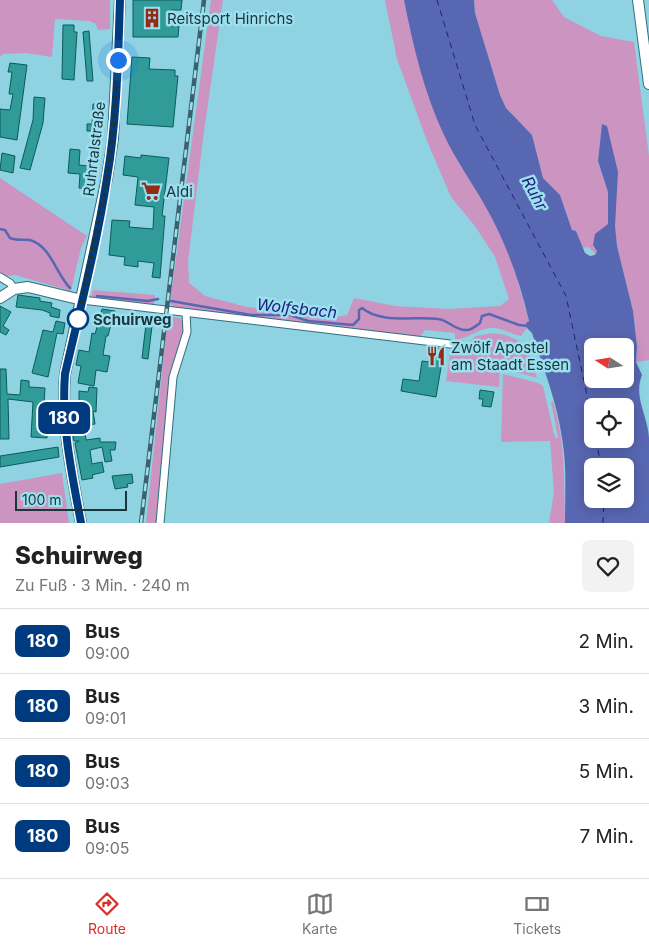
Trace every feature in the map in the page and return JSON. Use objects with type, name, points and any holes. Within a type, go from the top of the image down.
[{"type":"main road","name":"Ruhrtalstraße","points":[[81,523],[63,411],[65,374],[101,212],[112,138],[120,0]]},
{"type":"main road","points":[[638,0],[649,84]]},
{"type":"main road","points":[[0,298],[14,289],[28,286],[82,300]]},
{"type":"street","points":[[0,277],[10,283],[14,289]]},
{"type":"street","points":[[82,300],[450,344]]},
{"type":"street","points":[[160,523],[173,377],[187,332],[186,313]]},
{"type":"shaded area","points":[[0,0],[110,0],[110,29],[98,30],[96,24],[90,21],[55,19],[52,57],[26,53],[3,54],[0,57]]},
{"type":"shaded area","points":[[211,0],[223,0],[188,261],[189,283],[205,296],[247,307],[264,309],[284,308],[329,318],[347,315],[354,298],[395,306],[448,309],[500,306],[509,299],[495,257],[475,226],[451,197],[427,141],[397,59],[385,0],[404,0],[410,28],[488,210],[510,254],[529,321],[526,323],[527,328],[521,336],[490,328],[455,340],[455,333],[425,330],[419,339],[175,309],[170,303]]},
{"type":"shaded area","points":[[474,0],[552,0],[564,17],[601,36],[634,42],[649,156],[649,360],[636,362],[637,346],[633,311],[617,246],[602,125],[598,161],[608,192],[608,224],[595,255],[588,247],[583,248],[576,231],[572,230],[560,195],[543,178],[532,135],[506,108],[500,95],[475,13]]},
{"type":"shaded area","points":[[0,178],[87,236],[81,248],[71,291],[15,275],[7,276],[0,274]]},
{"type":"shaded area","points":[[93,290],[155,295],[154,306],[91,298]]},
{"type":"shaded area","points":[[168,316],[180,318],[184,325],[169,385],[156,523],[146,523]]},
{"type":"shaded area","points":[[493,333],[506,335],[525,344],[537,378],[500,367],[499,387],[446,381],[451,348],[464,347],[476,336]]},
{"type":"shaded area","points":[[503,374],[543,386],[555,438],[558,438],[551,402],[553,401],[562,447],[565,523],[549,523],[554,492],[550,441],[501,442]]},
{"type":"shaded area","points":[[62,473],[69,523],[0,523],[0,484]]},
{"type":"water","name":"Ruhr","points":[[404,0],[474,0],[475,13],[500,95],[506,108],[532,135],[543,178],[560,195],[572,230],[576,231],[585,253],[590,256],[595,255],[597,251],[593,245],[595,234],[608,224],[608,192],[598,161],[602,124],[607,126],[618,172],[615,226],[617,246],[633,311],[637,346],[636,362],[642,375],[639,391],[640,399],[649,438],[649,523],[565,523],[564,449],[560,425],[532,333],[527,328],[526,323],[529,321],[521,292],[512,264],[495,224],[444,135],[431,103],[415,51]]},
{"type":"building","name":"Reitsport Hinrichs","points":[[133,0],[182,0],[181,10],[171,10],[171,26],[179,26],[178,37],[133,37]]},
{"type":"building","points":[[63,25],[74,25],[74,32],[77,32],[74,80],[62,79]]},
{"type":"building","points":[[89,31],[93,81],[87,81],[83,32]]},
{"type":"building","points":[[132,57],[150,58],[149,69],[175,70],[175,76],[178,76],[173,127],[127,124]]},
{"type":"building","points":[[10,63],[27,65],[17,140],[0,137],[0,109],[10,110],[13,94],[9,94],[12,72],[8,72]]},
{"type":"building","points":[[34,97],[45,98],[43,123],[30,170],[20,168],[33,120]]},
{"type":"building","points":[[93,104],[105,105],[103,128],[100,127],[100,131],[87,131],[87,124],[92,124]]},
{"type":"building","points":[[70,149],[80,150],[79,165],[88,166],[88,169],[93,169],[93,189],[79,188],[80,174],[68,173]]},
{"type":"building","points":[[2,153],[15,156],[13,173],[0,170]]},
{"type":"building","points":[[141,155],[169,158],[162,216],[165,216],[160,278],[152,277],[154,263],[138,261],[138,267],[124,265],[125,257],[109,255],[112,220],[130,221],[129,227],[153,229],[154,207],[135,205],[138,177],[123,175],[125,156],[141,158]]},
{"type":"building","points":[[18,295],[40,298],[40,301],[52,303],[51,307],[60,310],[59,318],[50,316],[50,313],[42,310],[16,307]]},
{"type":"building","points":[[0,306],[11,312],[3,326],[9,330],[6,335],[0,332]]},
{"type":"building","points":[[102,309],[115,311],[113,324],[111,324],[108,336],[106,336],[103,355],[110,356],[107,372],[96,370],[94,386],[78,383],[81,366],[76,365],[79,350],[89,352],[92,333],[95,334]]},
{"type":"building","points":[[56,321],[65,323],[63,334],[57,333],[48,377],[32,373],[43,330],[53,332]]},
{"type":"building","points":[[146,324],[152,326],[148,359],[142,358]]},
{"type":"building","points":[[432,348],[444,350],[436,397],[401,391],[403,379],[419,381],[422,361],[429,362]]},
{"type":"building","points":[[0,369],[6,369],[7,394],[20,395],[21,380],[29,381],[29,387],[45,388],[44,403],[48,404],[47,438],[31,437],[33,402],[8,399],[9,439],[0,439]]},
{"type":"building","points":[[89,387],[97,388],[96,412],[93,411],[95,424],[80,426],[77,410],[79,411],[79,391],[88,392]]},
{"type":"building","points":[[480,390],[494,392],[491,407],[482,406],[483,399],[479,399]]},
{"type":"building","points":[[85,432],[86,440],[100,438],[100,442],[116,442],[115,450],[110,450],[112,461],[105,462],[102,447],[90,450],[92,464],[102,462],[104,472],[92,475],[93,478],[82,480],[75,443],[79,441],[74,441],[73,434]]},
{"type":"building","points":[[58,447],[59,457],[0,467],[0,456]]},
{"type":"building","points":[[132,474],[133,483],[127,484],[128,487],[115,489],[112,476]]},
{"type":"waterway","name":"Wolfsbach","points":[[0,229],[5,230],[10,238],[30,240],[43,248],[70,288]]},
{"type":"waterway","name":"Wolfsbach","points":[[97,296],[148,301],[158,299]]},
{"type":"waterway","name":"Wolfsbach","points":[[171,301],[251,315],[290,315],[308,321],[353,325],[359,319],[359,310],[362,308],[370,313],[388,318],[429,318],[442,320],[463,330],[474,328],[480,323],[482,316],[489,314],[519,325],[529,326]]},
{"type":"ferry route","points":[[437,0],[475,125],[566,296],[588,398]]},
{"type":"ferry route","points":[[598,448],[600,458]]},
{"type":"ferry route","points":[[603,523],[604,508]]},
{"type":"railway","points":[[141,523],[204,0]]},
{"type":"bus line","name":"180","points":[[81,523],[63,411],[65,374],[89,271],[107,178],[115,100],[120,0]]},
{"type":"place","name":"Reitsport Hinrichs","points":[[152,18]]},
{"type":"place","name":"Aldi","points":[[151,191]]},
{"type":"place","name":"Schuirweg","points":[[78,319]]},
{"type":"place","name":"Zwölf Apostel am Staadt Essen","points":[[436,356]]},
{"type":"route","points":[[78,319],[107,178],[118,60]]}]
